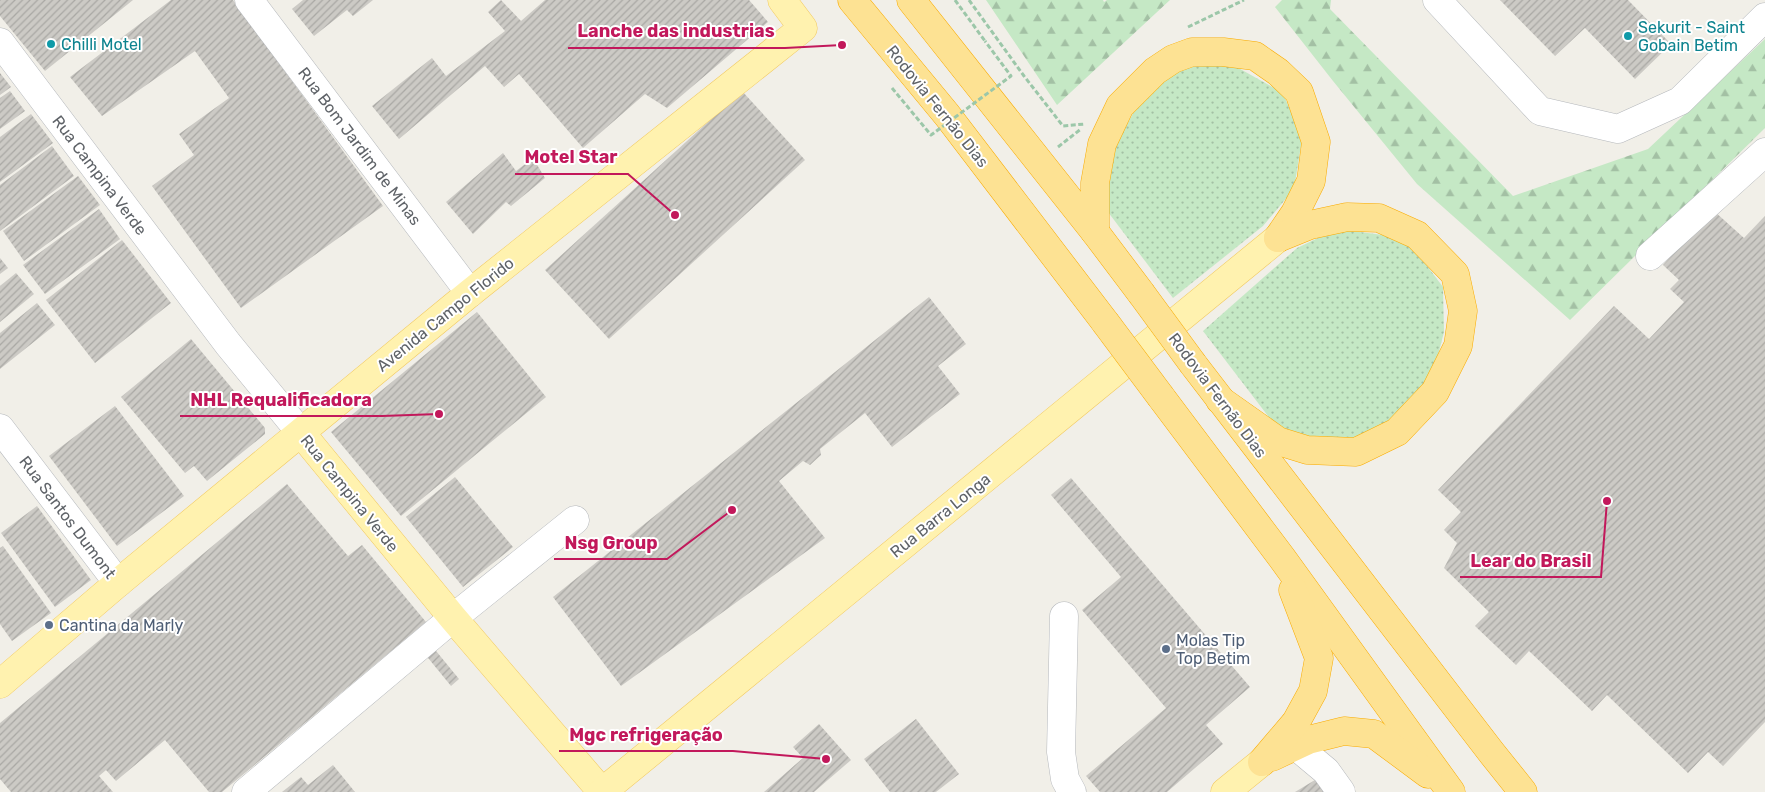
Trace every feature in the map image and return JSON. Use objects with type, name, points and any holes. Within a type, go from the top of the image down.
[{"type":"highway","name":"Rodovia Fernão Dias","points":[[852,0],[946,115],[1105,322],[1282,558],[1451,792]]},
{"type":"highway","name":"Rodovia Fernão Dias","points":[[914,3],[1095,232],[1220,400],[1490,752],[1523,792]]},
{"type":"highway","points":[[1095,232],[1095,184],[1102,144],[1120,106],[1155,71],[1173,60],[1192,52],[1223,52],[1255,56],[1278,72],[1298,92],[1316,142],[1311,181],[1295,213],[1278,238]]},
{"type":"highway","points":[[1220,400],[1278,441],[1307,450],[1356,452],[1397,432],[1435,392],[1458,346],[1463,311],[1455,274],[1416,235],[1379,218],[1347,217],[1310,225],[1278,238]]},
{"type":"highway","points":[[1262,762],[1296,722],[1313,691],[1319,658],[1282,558]]},
{"type":"highway","points":[[1262,762],[1308,740],[1344,731],[1374,734],[1451,792]]},
{"type":"highway","points":[[1490,752],[1537,792]]},
{"type":"main road","name":"Avenida Campo Florido","points":[[0,684],[118,583],[470,292],[803,28],[782,0]]},
{"type":"main road","name":"Rua Barra Longa","points":[[602,792],[1278,238]]},
{"type":"main road","name":"Rua Campina Verde","points":[[301,433],[453,618],[602,792]]},
{"type":"main road","points":[[1225,792],[1262,762]]},
{"type":"street","name":"Rua Bom Jardim de Minas","points":[[250,0],[470,292]]},
{"type":"street","points":[[1436,0],[1540,111],[1618,129],[1680,101],[1765,17]]},
{"type":"street","name":"Rua Campina Verde","points":[[0,42],[228,344],[301,433]]},
{"type":"street","points":[[1650,256],[1765,152]]},
{"type":"street","name":"Rua Santos Dumont","points":[[0,428],[118,583]]},
{"type":"street","points":[[246,792],[453,618],[575,520]]},
{"type":"street","points":[[1064,616],[1061,752],[1065,779],[1072,792]]},
{"type":"street","points":[[1296,746],[1326,771],[1341,792]]},
{"type":"path","points":[[892,88],[931,135],[1011,76],[955,0]]},
{"type":"path","points":[[969,0],[1063,126],[1088,124]]},
{"type":"green space","points":[[986,0],[1103,0],[1104,2],[1107,0],[1170,0],[1057,105]]},
{"type":"green space","points":[[1282,0],[1331,0],[1330,9],[1513,196],[1648,149],[1765,39],[1765,128],[1570,320],[1417,184],[1275,7]]},
{"type":"green space","points":[[1233,65],[1283,93],[1302,139],[1294,189],[1263,226],[1173,298],[1108,212],[1108,160],[1138,104],[1181,67]]},
{"type":"green space","points":[[1337,229],[1406,238],[1443,287],[1444,332],[1434,371],[1391,422],[1349,440],[1323,441],[1278,429],[1203,331],[1297,248]]},
{"type":"building","name":"Chilli Motel","points":[[0,0],[133,0],[45,71],[0,16]]},
{"type":"building","points":[[171,0],[233,0],[383,206],[241,308],[152,186],[194,155],[179,134],[229,98],[195,51],[102,116],[70,77]]},
{"type":"building","points":[[303,0],[373,0],[353,16],[347,10],[314,36],[292,9]]},
{"type":"building","points":[[501,0],[521,21],[545,0],[749,0],[768,22],[667,108],[645,94],[583,148],[519,74],[504,87],[485,66],[399,139],[372,106],[432,58],[446,76],[505,31],[488,12]]},
{"type":"building","name":"Sekurit - Saint Gobain Betim","points":[[1500,0],[1628,0],[1671,44],[1635,79],[1585,28],[1555,56]]},
{"type":"building","points":[[0,73],[11,87],[0,95]]},
{"type":"building","points":[[10,91],[25,111],[0,129],[0,98]]},
{"type":"building","points":[[742,91],[805,160],[609,339],[545,270]]},
{"type":"building","points":[[31,114],[53,143],[0,182],[0,137]]},
{"type":"building","points":[[52,146],[74,176],[0,231],[0,185]]},
{"type":"building","points":[[503,153],[516,171],[533,158],[545,178],[511,206],[506,202],[473,234],[446,202]]},
{"type":"building","points":[[78,176],[100,205],[24,261],[3,231]]},
{"type":"building","points":[[99,209],[120,239],[45,294],[23,265]]},
{"type":"building","points":[[1714,211],[1744,238],[1765,216],[1765,722],[1723,766],[1708,752],[1688,773],[1607,695],[1592,711],[1529,651],[1516,665],[1475,626],[1489,612],[1444,568],[1457,543],[1444,530],[1461,512],[1438,490],[1614,306],[1649,339],[1684,302],[1670,289],[1679,280],[1663,265]]},
{"type":"building","points":[[122,240],[171,303],[95,363],[46,300]]},
{"type":"building","points":[[0,258],[8,268],[0,274]]},
{"type":"building","points":[[16,273],[34,294],[0,322],[0,286]]},
{"type":"building","points":[[929,297],[966,344],[938,366],[960,394],[892,447],[865,413],[820,449],[821,455],[810,465],[803,461],[779,481],[825,538],[621,686],[553,597]]},
{"type":"building","points":[[37,303],[55,325],[0,369],[0,333]]},
{"type":"building","points":[[477,312],[546,397],[401,516],[331,432]]},
{"type":"building","points":[[191,339],[265,428],[265,434],[207,481],[194,466],[185,473],[121,397]]},
{"type":"building","points":[[115,406],[184,496],[117,546],[49,456]]},
{"type":"building","points":[[455,477],[513,547],[463,587],[406,517]]},
{"type":"building","name":"Molas Tip Top Betim","points":[[1071,478],[1250,687],[1206,725],[1223,744],[1167,792],[1100,792],[1086,776],[1166,708],[1082,610],[1121,577],[1051,495]]},
{"type":"building","points":[[287,484],[348,556],[362,545],[426,622],[222,792],[209,792],[165,740],[116,781],[106,770],[99,776],[113,792],[11,792],[0,779],[0,723]]},
{"type":"building","points":[[37,506],[91,580],[55,607],[1,533]]},
{"type":"building","points":[[3,546],[51,613],[12,641],[0,624],[0,548]]},
{"type":"building","points":[[432,646],[459,679],[451,686],[424,653]]},
{"type":"building","points":[[916,719],[959,774],[936,792],[890,792],[864,759]]},
{"type":"building","points":[[819,724],[851,760],[814,792],[764,792],[803,758],[793,747]]},
{"type":"building","points":[[333,765],[355,792],[282,792],[301,777],[308,785]]},
{"type":"building","points":[[1315,780],[1326,792],[1295,792]]},
{"type":"place","name":"Sekurit - Saint Gobain Betim","points":[[1628,36]]},
{"type":"place","name":"Chilli Motel","points":[[51,44]]},
{"type":"place","name":"Lanche das industrias","points":[[842,45]]},
{"type":"place","name":"Motel Star","points":[[675,215]]},
{"type":"place","name":"NHL Requalificadora","points":[[439,414]]},
{"type":"place","name":"Lear do Brasil","points":[[1607,501]]},
{"type":"place","name":"Nsg Group","points":[[732,510]]},
{"type":"place","name":"Cantina da Marly","points":[[49,625]]},
{"type":"place","name":"Molas Tip Top Betim","points":[[1166,649]]},
{"type":"place","name":"Mgc refrigeração","points":[[826,759]]}]
